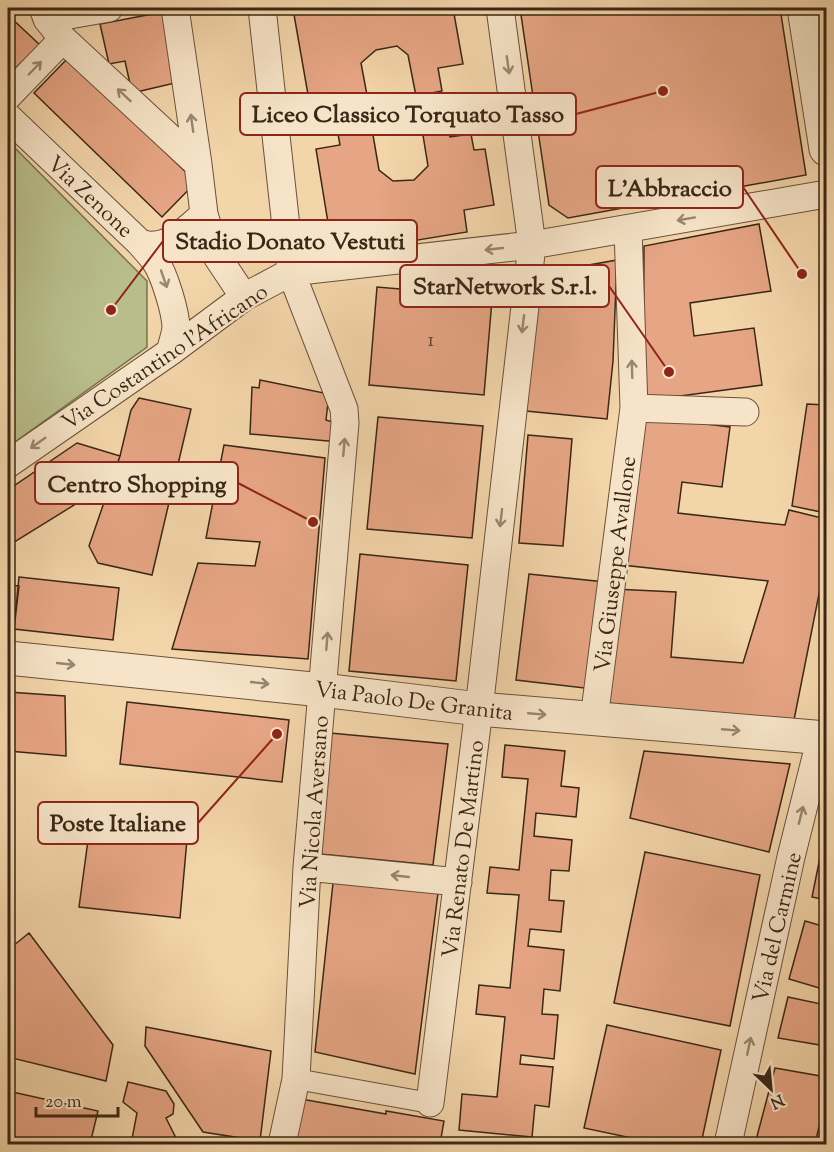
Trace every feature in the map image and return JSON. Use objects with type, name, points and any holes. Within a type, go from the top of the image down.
[{"type":"street","points":[[8,96],[51,22],[108,8]]},
{"type":"street","points":[[175,8],[204,214],[216,255],[244,297]]},
{"type":"street","name":"Via Nicola Aversano","points":[[262,8],[291,272],[344,409],[345,423],[307,867],[296,1079],[282,1144]]},
{"type":"street","name":"Via Renato De Martino","points":[[296,1079],[429,1103],[479,709],[532,245],[500,8]]},
{"type":"street","points":[[804,8],[826,149]]},
{"type":"street","points":[[51,22],[198,164]]},
{"type":"street","name":"Via Zenone","points":[[8,117],[140,243],[155,261],[168,292],[176,327],[170,351]]},
{"type":"street","name":"Via Costantino l'Africano","points":[[8,464],[244,297],[291,272],[532,245],[826,194]]},
{"type":"street","points":[[140,243],[151,246],[165,243],[179,235],[204,214]]},
{"type":"street","name":"Via Giuseppe Avallone","points":[[594,719],[634,408],[628,229]]},
{"type":"street","points":[[634,408],[744,408]]},
{"type":"street","name":"Via Paolo De Granita","points":[[8,658],[322,690],[479,709],[594,719],[825,729]]},
{"type":"street","name":"Via del Carmine","points":[[728,1144],[791,857],[825,729]]},
{"type":"street","points":[[307,867],[458,882]]},
{"type":"green space","points":[[8,141],[147,281],[147,347],[8,447]]},
{"type":"building","points":[[433,8],[434,11],[453,8],[463,64],[438,68],[442,91],[416,96],[408,55],[397,46],[376,50],[361,63],[367,95],[310,106],[293,9]]},
{"type":"building","points":[[520,8],[780,8],[806,175],[568,218],[549,205]]},
{"type":"building","points":[[163,12],[175,83],[132,93],[125,61],[109,64],[100,24]]},
{"type":"building","points":[[8,15],[40,45],[8,75]]},
{"type":"building","points":[[68,58],[196,182],[162,217],[34,93]]},
{"type":"building","points":[[448,124],[450,137],[471,134],[474,150],[485,149],[494,205],[464,210],[467,232],[357,250],[355,238],[331,241],[316,149],[340,145],[338,134],[372,129],[379,170],[393,181],[414,180],[428,166],[422,129]]},
{"type":"building","points":[[759,224],[771,291],[690,303],[694,336],[754,328],[762,385],[643,401],[644,246]]},
{"type":"building","points":[[617,260],[613,361],[607,419],[526,411],[539,274]]},
{"type":"building","points":[[449,284],[493,288],[484,395],[369,385],[377,287],[448,293]]},
{"type":"building","points":[[260,380],[329,394],[326,420],[336,423],[333,440],[250,434],[252,387],[259,388]]},
{"type":"building","points":[[139,398],[191,409],[152,575],[98,563],[89,546],[120,456],[131,410]]},
{"type":"building","points":[[807,404],[826,405],[826,513],[792,506]]},
{"type":"building","points":[[642,416],[730,427],[722,487],[682,482],[678,513],[785,525],[789,510],[826,519],[826,559],[794,720],[606,703],[614,589],[676,592],[671,657],[743,663],[768,581],[622,565]]},
{"type":"building","points":[[378,417],[483,426],[472,538],[367,529]]},
{"type":"building","points":[[528,435],[572,439],[563,546],[519,543]]},
{"type":"building","points":[[77,443],[120,456],[105,502],[87,497],[8,546],[8,490]]},
{"type":"building","points":[[224,445],[325,458],[308,659],[172,649],[198,563],[255,566],[260,542],[206,538]]},
{"type":"building","points":[[360,554],[468,565],[456,681],[349,671]]},
{"type":"building","points":[[529,574],[605,582],[593,689],[516,680]]},
{"type":"building","points":[[19,577],[119,588],[113,640],[14,629]]},
{"type":"building","points":[[8,585],[19,586],[14,629],[8,628]]},
{"type":"building","points":[[8,692],[65,696],[66,756],[8,751]]},
{"type":"building","points":[[127,702],[289,720],[282,782],[120,764]]},
{"type":"building","points":[[330,733],[448,744],[433,865],[320,854]]},
{"type":"building","points":[[505,745],[565,751],[561,786],[579,788],[576,817],[536,813],[534,836],[572,840],[569,871],[551,870],[549,900],[564,901],[561,932],[530,929],[528,946],[564,950],[560,991],[544,989],[542,1014],[558,1015],[554,1059],[521,1055],[520,1064],[553,1067],[549,1107],[535,1105],[532,1137],[459,1130],[462,1094],[497,1097],[505,1017],[476,1014],[479,985],[510,988],[519,895],[487,893],[490,867],[519,870],[528,779],[502,777]]},
{"type":"building","points":[[644,751],[790,764],[769,852],[630,818]]},
{"type":"building","points":[[91,818],[188,828],[180,918],[79,907]]},
{"type":"building","points":[[826,828],[826,900],[812,897]]},
{"type":"building","points":[[645,852],[760,875],[730,1026],[614,1003]]},
{"type":"building","points":[[333,883],[438,893],[415,1074],[315,1052]]},
{"type":"building","points":[[805,921],[826,927],[826,990],[789,979]]},
{"type":"building","points":[[29,933],[113,1045],[106,1081],[8,1057],[8,950]]},
{"type":"building","points":[[788,997],[826,1005],[826,1046],[778,1038]]},
{"type":"building","points":[[607,1025],[721,1050],[701,1144],[660,1144],[584,1128]]},
{"type":"building","points":[[146,1027],[271,1051],[260,1141],[203,1132],[145,1046]]},
{"type":"building","points":[[775,1068],[826,1077],[826,1097],[815,1144],[755,1144]]},
{"type":"building","points":[[128,1082],[166,1091],[174,1104],[173,1114],[166,1118],[179,1144],[131,1144],[137,1113],[123,1102]]},
{"type":"building","points":[[8,1091],[98,1111],[90,1144],[8,1144]]},
{"type":"building","points":[[301,1099],[386,1114],[386,1111],[444,1121],[440,1144],[293,1144]]},
{"type":"place","name":"Liceo Classico Torquato Tasso","points":[[663,91]]},
{"type":"place","name":"L'Abbraccio","points":[[802,274]]},
{"type":"place","name":"Stadio Donato Vestuti","points":[[111,310]]},
{"type":"place","name":"StarNetwork S.r.l.","points":[[669,372]]},
{"type":"place","name":"Centro Shopping","points":[[313,522]]},
{"type":"place","name":"Poste Italiane","points":[[277,734]]}]
